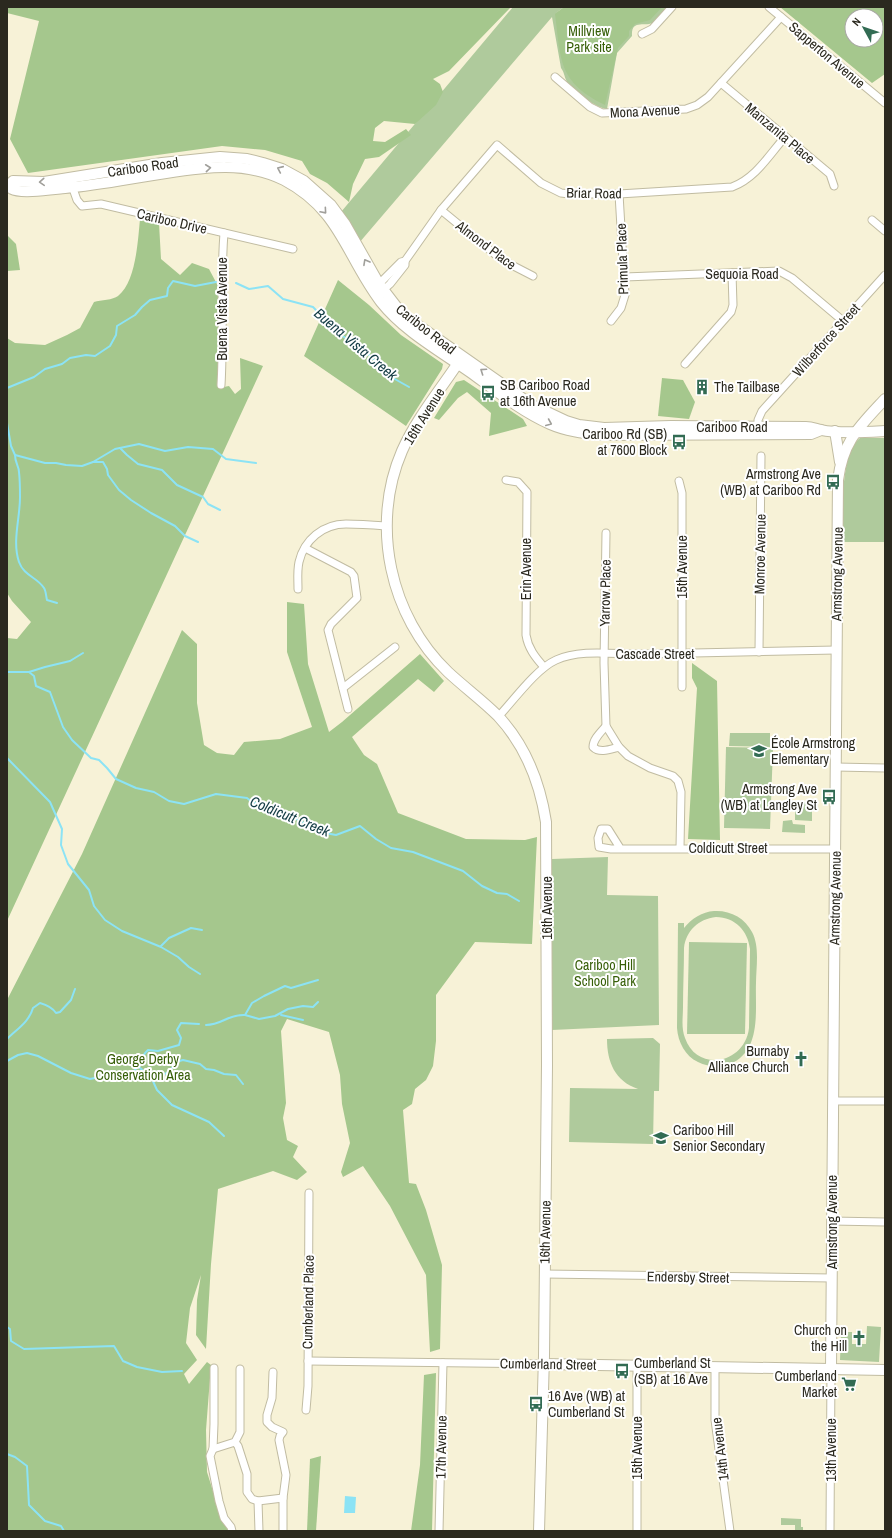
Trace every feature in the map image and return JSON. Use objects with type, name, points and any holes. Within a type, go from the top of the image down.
[{"type":"street","points":[[642,34],[652,29],[672,7]]},
{"type":"street","name":"Sapperton Avenue","points":[[769,7],[885,103]]},
{"type":"street","name":"Mona Avenue","points":[[555,77],[598,112],[605,113],[686,109],[703,102],[781,17]]},
{"type":"street","name":"Manzanita Place","points":[[721,83],[830,174],[834,186]]},
{"type":"street","name":"Briar Road","points":[[378,290],[405,265],[405,261],[441,210],[497,145],[540,183],[554,191],[569,194],[620,194],[732,187],[753,175],[786,137]]},
{"type":"street","name":"Cariboo Road","points":[[8,185],[13,181],[71,183],[162,163],[206,158],[242,158],[272,165],[304,181],[331,205],[346,224],[378,290],[406,317],[537,418],[560,428],[601,435],[811,434],[821,430]]},
{"type":"street","name":"Cariboo Drive","points":[[71,183],[77,200],[82,206],[101,204],[293,249]]},
{"type":"street","name":"Primula Place","points":[[611,321],[621,308],[625,299],[620,194]]},
{"type":"street","name":"Almond Place","points":[[441,210],[502,260],[533,276]]},
{"type":"street","points":[[872,220],[885,231]]},
{"type":"street","name":"Buena Vista Avenue","points":[[221,385],[223,348],[222,254],[224,233]]},
{"type":"street","name":"Sequoia Road","points":[[625,277],[773,271],[783,272],[843,321]]},
{"type":"street","points":[[686,364],[731,312],[733,305],[732,273]]},
{"type":"street","name":"Wilberforce Street","points":[[758,427],[758,420],[762,411],[885,275]]},
{"type":"street","name":"Cariboo Road","points":[[460,360],[532,405],[553,416],[579,425],[604,428],[659,426],[814,427],[821,430],[835,431],[885,432]]},
{"type":"street","name":"16th Avenue","points":[[460,360],[414,428],[401,452],[390,488],[386,526],[388,555],[394,580],[401,602],[413,627],[426,647],[442,666],[498,717],[515,738],[528,760],[541,793],[546,822],[547,1066],[539,1531]]},
{"type":"street","name":"Armstrong Avenue","points":[[831,1369],[838,480],[840,466],[846,447],[857,431],[885,399]]},
{"type":"street","points":[[835,431],[840,466]]},
{"type":"street","name":"Monroe Avenue","points":[[759,652],[761,456]]},
{"type":"street","name":"Erin Avenue","points":[[506,480],[518,482],[527,492],[526,635],[531,652],[544,667]]},
{"type":"street","name":"15th Avenue","points":[[679,481],[682,493],[682,687]]},
{"type":"street","points":[[298,590],[298,566],[305,548],[316,534],[330,527],[345,524],[386,526]]},
{"type":"street","name":"Yarrow Place","points":[[606,532],[604,654],[606,726]]},
{"type":"street","points":[[305,548],[350,572],[354,576],[357,598],[331,624],[328,630],[348,709]]},
{"type":"street","points":[[343,688],[395,647]]},
{"type":"street","name":"Cascade Street","points":[[498,717],[544,667],[555,660],[566,656],[836,650]]},
{"type":"street","points":[[619,747],[602,751],[597,750],[593,743],[606,726],[619,747],[638,762],[670,775],[678,781],[681,792],[680,848]]},
{"type":"street","points":[[836,767],[885,768]]},
{"type":"street","name":"Coldicutt Street","points":[[620,848],[835,849]]},
{"type":"street","points":[[833,1101],[885,1101]]},
{"type":"street","name":"Cumberland Place","points":[[306,1410],[308,1360],[309,1193]]},
{"type":"street","points":[[832,1221],[885,1222]]},
{"type":"street","name":"Endersby Street","points":[[544,1274],[832,1278]]},
{"type":"street","name":"Cumberland Street","points":[[308,1360],[885,1370]]},
{"type":"street","name":"17th Avenue","points":[[439,1531],[443,1363]]},
{"type":"street","name":"15th Avenue","points":[[637,1366],[637,1531]]},
{"type":"street","name":"14th Avenue","points":[[715,1367],[715,1420],[730,1531]]},
{"type":"street","points":[[214,1368],[213,1448],[210,1456],[218,1500],[224,1518],[231,1527],[232,1531]]},
{"type":"street","points":[[213,1448],[235,1442],[240,1432],[240,1369]]},
{"type":"street","name":"13th Avenue","points":[[830,1531],[831,1369]]},
{"type":"street","points":[[273,1372],[272,1398],[267,1415],[267,1422],[272,1427],[283,1432],[279,1440],[286,1475],[283,1498],[283,1531]]},
{"type":"street","points":[[235,1442],[238,1446],[246,1474],[247,1492],[252,1499],[258,1501],[283,1498]]},
{"type":"street","points":[[258,1501],[258,1531]]},
{"type":"green space","points":[[7,7],[511,7],[449,71],[433,79],[440,84],[443,92],[436,105],[415,124],[384,121],[375,128],[373,141],[385,142],[406,129],[411,135],[379,157],[365,159],[353,184],[349,202],[327,183],[310,174],[302,161],[265,150],[222,146],[28,173],[10,139],[39,21],[7,13]]},
{"type":"green space","points":[[513,7],[564,7],[556,13],[565,7],[667,7],[651,24],[636,25],[632,30],[632,36],[617,53],[607,109],[597,106],[586,99],[568,83],[561,68],[552,17],[359,243],[341,212]]},
{"type":"green space","name":"Millview Park site","points":[[564,7],[662,7],[650,20],[635,24],[629,31],[629,36],[618,48],[605,105],[578,88],[570,78],[565,68],[561,57],[555,14]]},
{"type":"green space","points":[[780,7],[885,7],[885,74],[872,83]]},
{"type":"green space","points":[[140,219],[159,223],[161,259],[180,275],[192,263],[209,269],[218,286],[218,388],[229,386],[235,394],[241,389],[240,358],[263,366],[7,921],[7,638],[17,639],[31,622],[12,601],[7,593],[7,338],[15,343],[45,345],[80,328],[94,302],[118,296],[124,290],[132,271],[137,249]]},
{"type":"green space","points":[[7,235],[16,244],[20,270],[7,271]]},
{"type":"green space","points":[[338,280],[369,305],[401,335],[443,364],[442,369],[406,426],[304,356]]},
{"type":"green space","points":[[662,378],[683,380],[695,402],[689,419],[658,416]]},
{"type":"green space","points":[[464,380],[523,419],[527,426],[489,436],[491,413],[467,392],[458,398],[439,420],[434,418],[456,382]]},
{"type":"green space","points":[[860,438],[885,438],[885,542],[843,542],[845,471],[848,457],[853,446]]},
{"type":"green space","name":"George Derby Conservation Area","points":[[287,602],[304,604],[308,664],[329,732],[420,654],[444,681],[434,692],[418,679],[352,737],[364,755],[377,764],[398,813],[466,839],[525,840],[537,837],[532,944],[475,942],[436,995],[436,1041],[433,1066],[426,1080],[415,1089],[412,1104],[403,1110],[409,1183],[416,1184],[426,1210],[442,1265],[440,1349],[430,1352],[426,1275],[390,1206],[363,1166],[343,1177],[341,1172],[350,1143],[342,1104],[340,1075],[329,1032],[287,1019],[281,1031],[286,1103],[283,1118],[287,1140],[298,1146],[293,1157],[307,1172],[297,1180],[273,1171],[218,1189],[211,1264],[206,1349],[196,1335],[197,1300],[201,1275],[190,1308],[186,1343],[197,1360],[184,1374],[189,1384],[207,1362],[211,1365],[206,1430],[207,1472],[222,1520],[229,1531],[7,1531],[7,1000],[82,854],[182,630],[197,644],[197,703],[204,745],[217,753],[234,755],[244,742],[280,739],[312,727],[287,652]]},
{"type":"green space","points":[[692,663],[717,681],[720,840],[688,839],[697,688],[692,678]]},
{"type":"green space","points":[[730,733],[770,733],[770,747],[729,746]]},
{"type":"green space","points":[[726,747],[773,748],[770,829],[724,828]]},
{"type":"green space","points":[[795,802],[812,802],[812,821],[795,820]]},
{"type":"green space","points":[[792,820],[793,824],[805,825],[805,833],[782,832],[783,821]]},
{"type":"green space","name":"Cariboo Hill School Park","points":[[608,857],[607,895],[658,896],[659,1025],[552,1030],[552,943],[550,939],[552,932],[552,859]]},
{"type":"green space","points":[[714,911],[726,912],[736,916],[749,927],[752,932],[757,951],[756,1017],[752,1040],[747,1050],[740,1058],[730,1064],[710,1066],[702,1064],[689,1056],[683,1048],[679,1038],[677,1028],[678,923],[684,923],[684,928],[690,921],[698,916]],"holes":[[[710,918],[723,918],[735,922],[747,936],[749,942],[749,1028],[746,1040],[739,1050],[720,1060],[709,1060],[700,1056],[691,1049],[685,1038],[683,1030],[684,948],[687,936],[698,923]]]},
{"type":"green space","points":[[689,942],[747,943],[745,1034],[687,1034]]},
{"type":"green space","points":[[653,1038],[660,1044],[659,1091],[654,1091],[653,1144],[569,1142],[570,1088],[638,1089],[623,1081],[614,1070],[607,1047],[607,1039]]},
{"type":"green space","points":[[867,1326],[881,1327],[879,1362],[840,1360],[841,1332],[852,1332],[852,1344],[866,1344]]},
{"type":"green space","points":[[436,1373],[432,1531],[411,1531],[420,1465],[424,1375]]},
{"type":"green space","points":[[321,1456],[316,1531],[307,1531],[310,1459]]},
{"type":"green space","points":[[781,1518],[801,1519],[801,1527],[803,1527],[803,1531],[795,1531],[795,1525],[781,1525]]},
{"type":"water","points":[[345,1496],[356,1497],[355,1513],[344,1513]]},
{"type":"waterway","name":"Buena Vista Creek","points":[[7,388],[34,377],[45,369],[62,364],[70,358],[86,355],[95,356],[110,346],[116,335],[117,326],[135,315],[150,300],[167,296],[168,288],[173,281],[195,286],[216,282]]},
{"type":"waterway","name":"Buena Vista Creek","points":[[236,283],[249,289],[268,286],[283,299],[313,307],[338,333],[364,350],[393,378],[409,387]]},
{"type":"waterway","points":[[7,423],[11,446],[15,455],[45,463],[82,466],[93,462],[115,449],[139,444],[165,451],[188,447],[213,449],[226,459],[256,463]]},
{"type":"waterway","points":[[120,448],[138,464],[162,470],[177,485],[203,497],[208,504],[220,510]]},
{"type":"waterway","points":[[15,455],[19,470],[20,485],[20,505],[16,538],[19,562],[21,567],[44,588],[47,600],[57,603]]},
{"type":"waterway","points":[[93,462],[103,462],[107,469],[108,475],[119,490],[131,500],[175,526],[185,536],[198,542]]},
{"type":"waterway","points":[[29,672],[70,661],[83,653]]},
{"type":"waterway","name":"Coldicutt Creek","points":[[7,672],[29,672],[34,676],[36,686],[50,692],[63,727],[72,740],[91,758],[99,760],[116,779],[136,788],[154,792],[169,801],[184,804],[216,794],[247,798],[252,802],[272,807],[284,815],[299,820],[320,832],[336,835],[360,826],[376,839],[391,848],[413,852],[463,871],[482,886],[497,893],[507,894],[519,901]]},
{"type":"waterway","points":[[7,758],[50,802],[62,829],[61,845],[68,864],[89,890],[94,906],[105,920],[122,931],[161,947],[178,957],[200,974]]},
{"type":"waterway","points":[[161,946],[169,938],[191,928],[202,930]]},
{"type":"waterway","points":[[206,1025],[212,1025],[234,1016],[245,1015],[252,1003],[285,986],[291,988],[318,980]]},
{"type":"waterway","points":[[7,1039],[26,1021],[33,1008],[40,1003],[49,1006],[56,1013],[60,1012],[71,1000],[75,989]]},
{"type":"waterway","points":[[245,1015],[259,1019],[275,1016],[288,1009],[303,1006],[313,1007],[318,1002]]},
{"type":"waterway","points":[[281,1015],[303,1020]]},
{"type":"waterway","points":[[7,1061],[18,1055],[27,1053],[38,1056],[71,1073],[90,1079],[114,1074],[126,1077],[135,1070],[142,1057],[148,1050],[158,1051],[179,1045],[181,1038],[177,1030],[181,1023],[199,1024]]},
{"type":"waterway","points":[[152,1079],[170,1071],[176,1062],[183,1060],[200,1064],[206,1069],[224,1074],[236,1075],[243,1084]]},
{"type":"waterway","points":[[139,1067],[152,1079],[157,1090],[172,1105],[209,1122],[224,1136]]},
{"type":"waterway","points":[[7,1327],[10,1329],[11,1341],[24,1349],[114,1346],[123,1361],[137,1367],[162,1372],[182,1371]]},
{"type":"waterway","points":[[7,1454],[15,1457],[27,1466],[29,1505],[45,1521],[61,1526],[64,1531]]},
{"type":"place","name":"The Tailbase","points":[[702,387]]},
{"type":"place","name":"SB Cariboo Road at 16th Avenue","points":[[488,393]]},
{"type":"place","name":"Cariboo Rd (SB) at 7600 Block","points":[[679,442]]},
{"type":"place","name":"Armstrong Ave (WB) at Cariboo Rd","points":[[833,482]]},
{"type":"place","name":"École Armstrong Elementary","points":[[759,751]]},
{"type":"place","name":"Armstrong Ave (WB) at Langley St","points":[[829,797]]},
{"type":"place","name":"Burnaby Alliance Church","points":[[801,1059]]},
{"type":"place","name":"Cariboo Hill Senior Secondary","points":[[661,1138]]},
{"type":"place","name":"Church on the Hill","points":[[859,1338]]},
{"type":"place","name":"Cumberland St (SB) at 16 Ave","points":[[622,1371]]},
{"type":"place","name":"Cumberland Market","points":[[849,1384]]},
{"type":"place","name":"16 Ave (WB) at Cumberland St","points":[[536,1404]]}]
